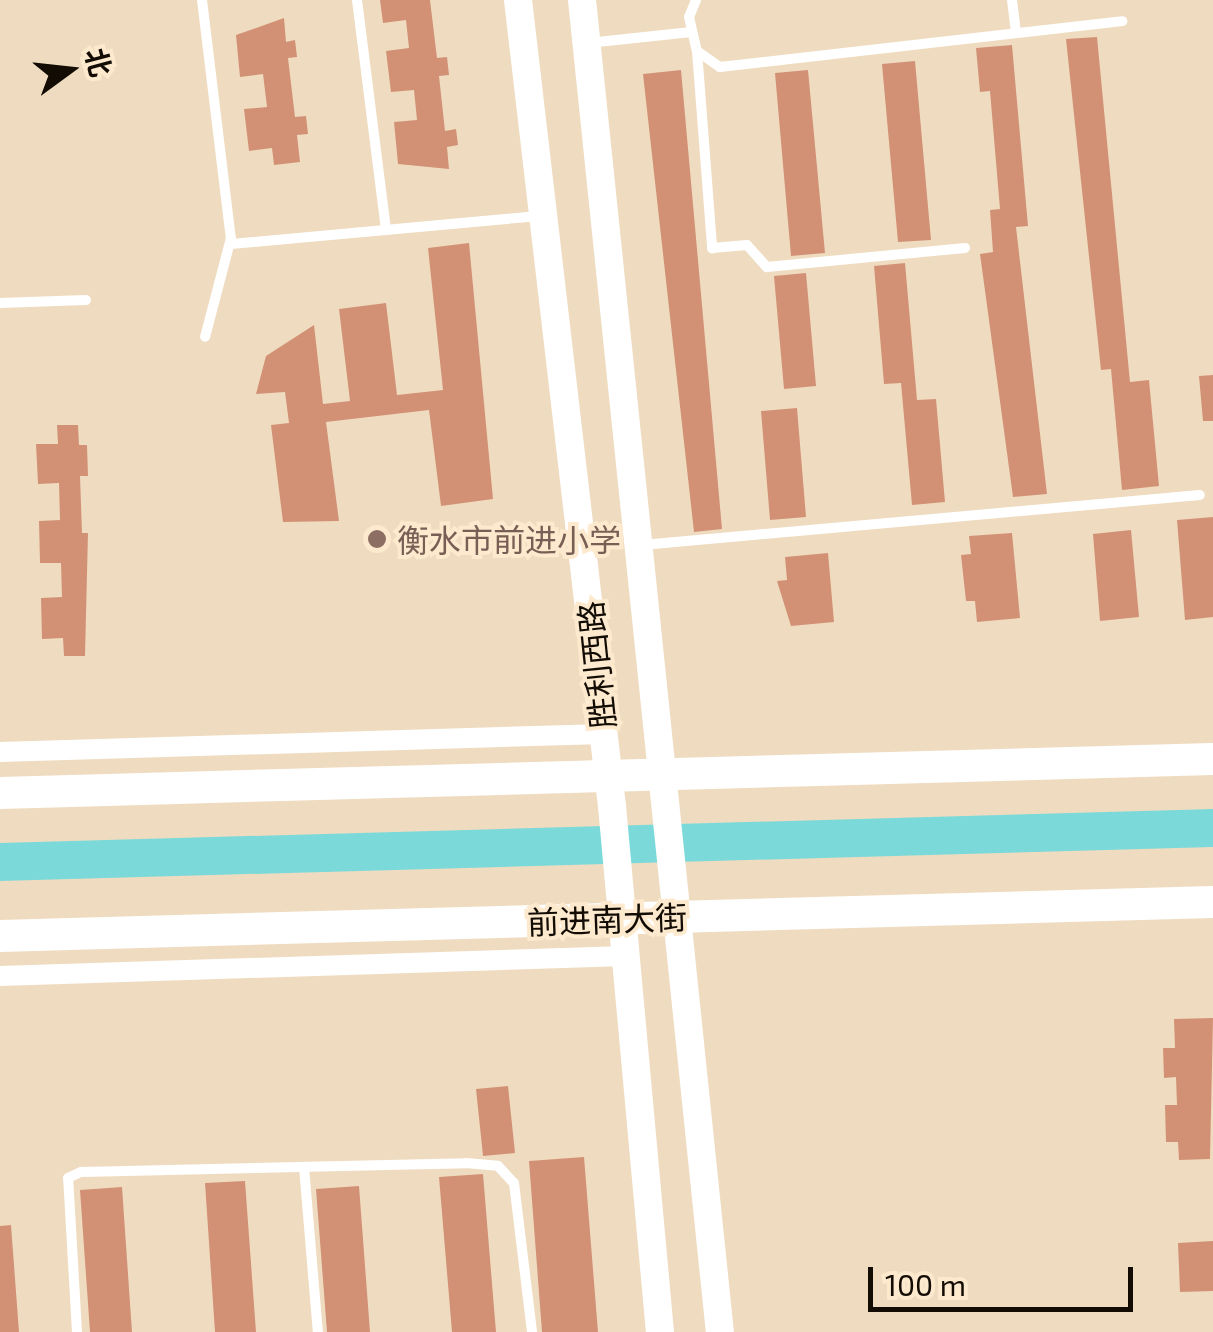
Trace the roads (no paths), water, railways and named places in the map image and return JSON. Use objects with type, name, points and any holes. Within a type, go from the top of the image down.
[{"type":"main road","name":"胜利西路","points":[[518,0],[604,734],[660,1332]]},
{"type":"main road","name":"胜利西路","points":[[582,0],[668,787],[720,1332]]},
{"type":"main road","points":[[0,793],[610,791],[1213,759]]},
{"type":"main road","name":"前进南大街","points":[[0,936],[1213,902]]},
{"type":"street","points":[[0,752],[604,734]]},
{"type":"street","points":[[0,976],[626,956]]},
{"type":"lane","points":[[202,0],[231,244],[205,337]]},
{"type":"lane","points":[[357,0],[386,230]]},
{"type":"lane","points":[[696,0],[691,32],[697,51],[712,248],[747,244],[768,268],[966,248]]},
{"type":"lane","points":[[1012,0],[1016,33]]},
{"type":"lane","points":[[697,51],[720,67],[1122,21]]},
{"type":"lane","points":[[587,43],[691,32]]},
{"type":"lane","points":[[231,244],[544,216]]},
{"type":"lane","points":[[0,303],[86,300]]},
{"type":"lane","points":[[642,545],[1200,495]]},
{"type":"lane","points":[[77,1332],[68,1178],[304,1167],[498,1166],[521,1202],[532,1332]]},
{"type":"lane","points":[[304,1167],[318,1332]]},
{"type":"water","points":[[1213,809],[1213,847],[0,881],[0,843]]},
{"type":"place","name":"衡水市前进小学","points":[[377,539]]}]
